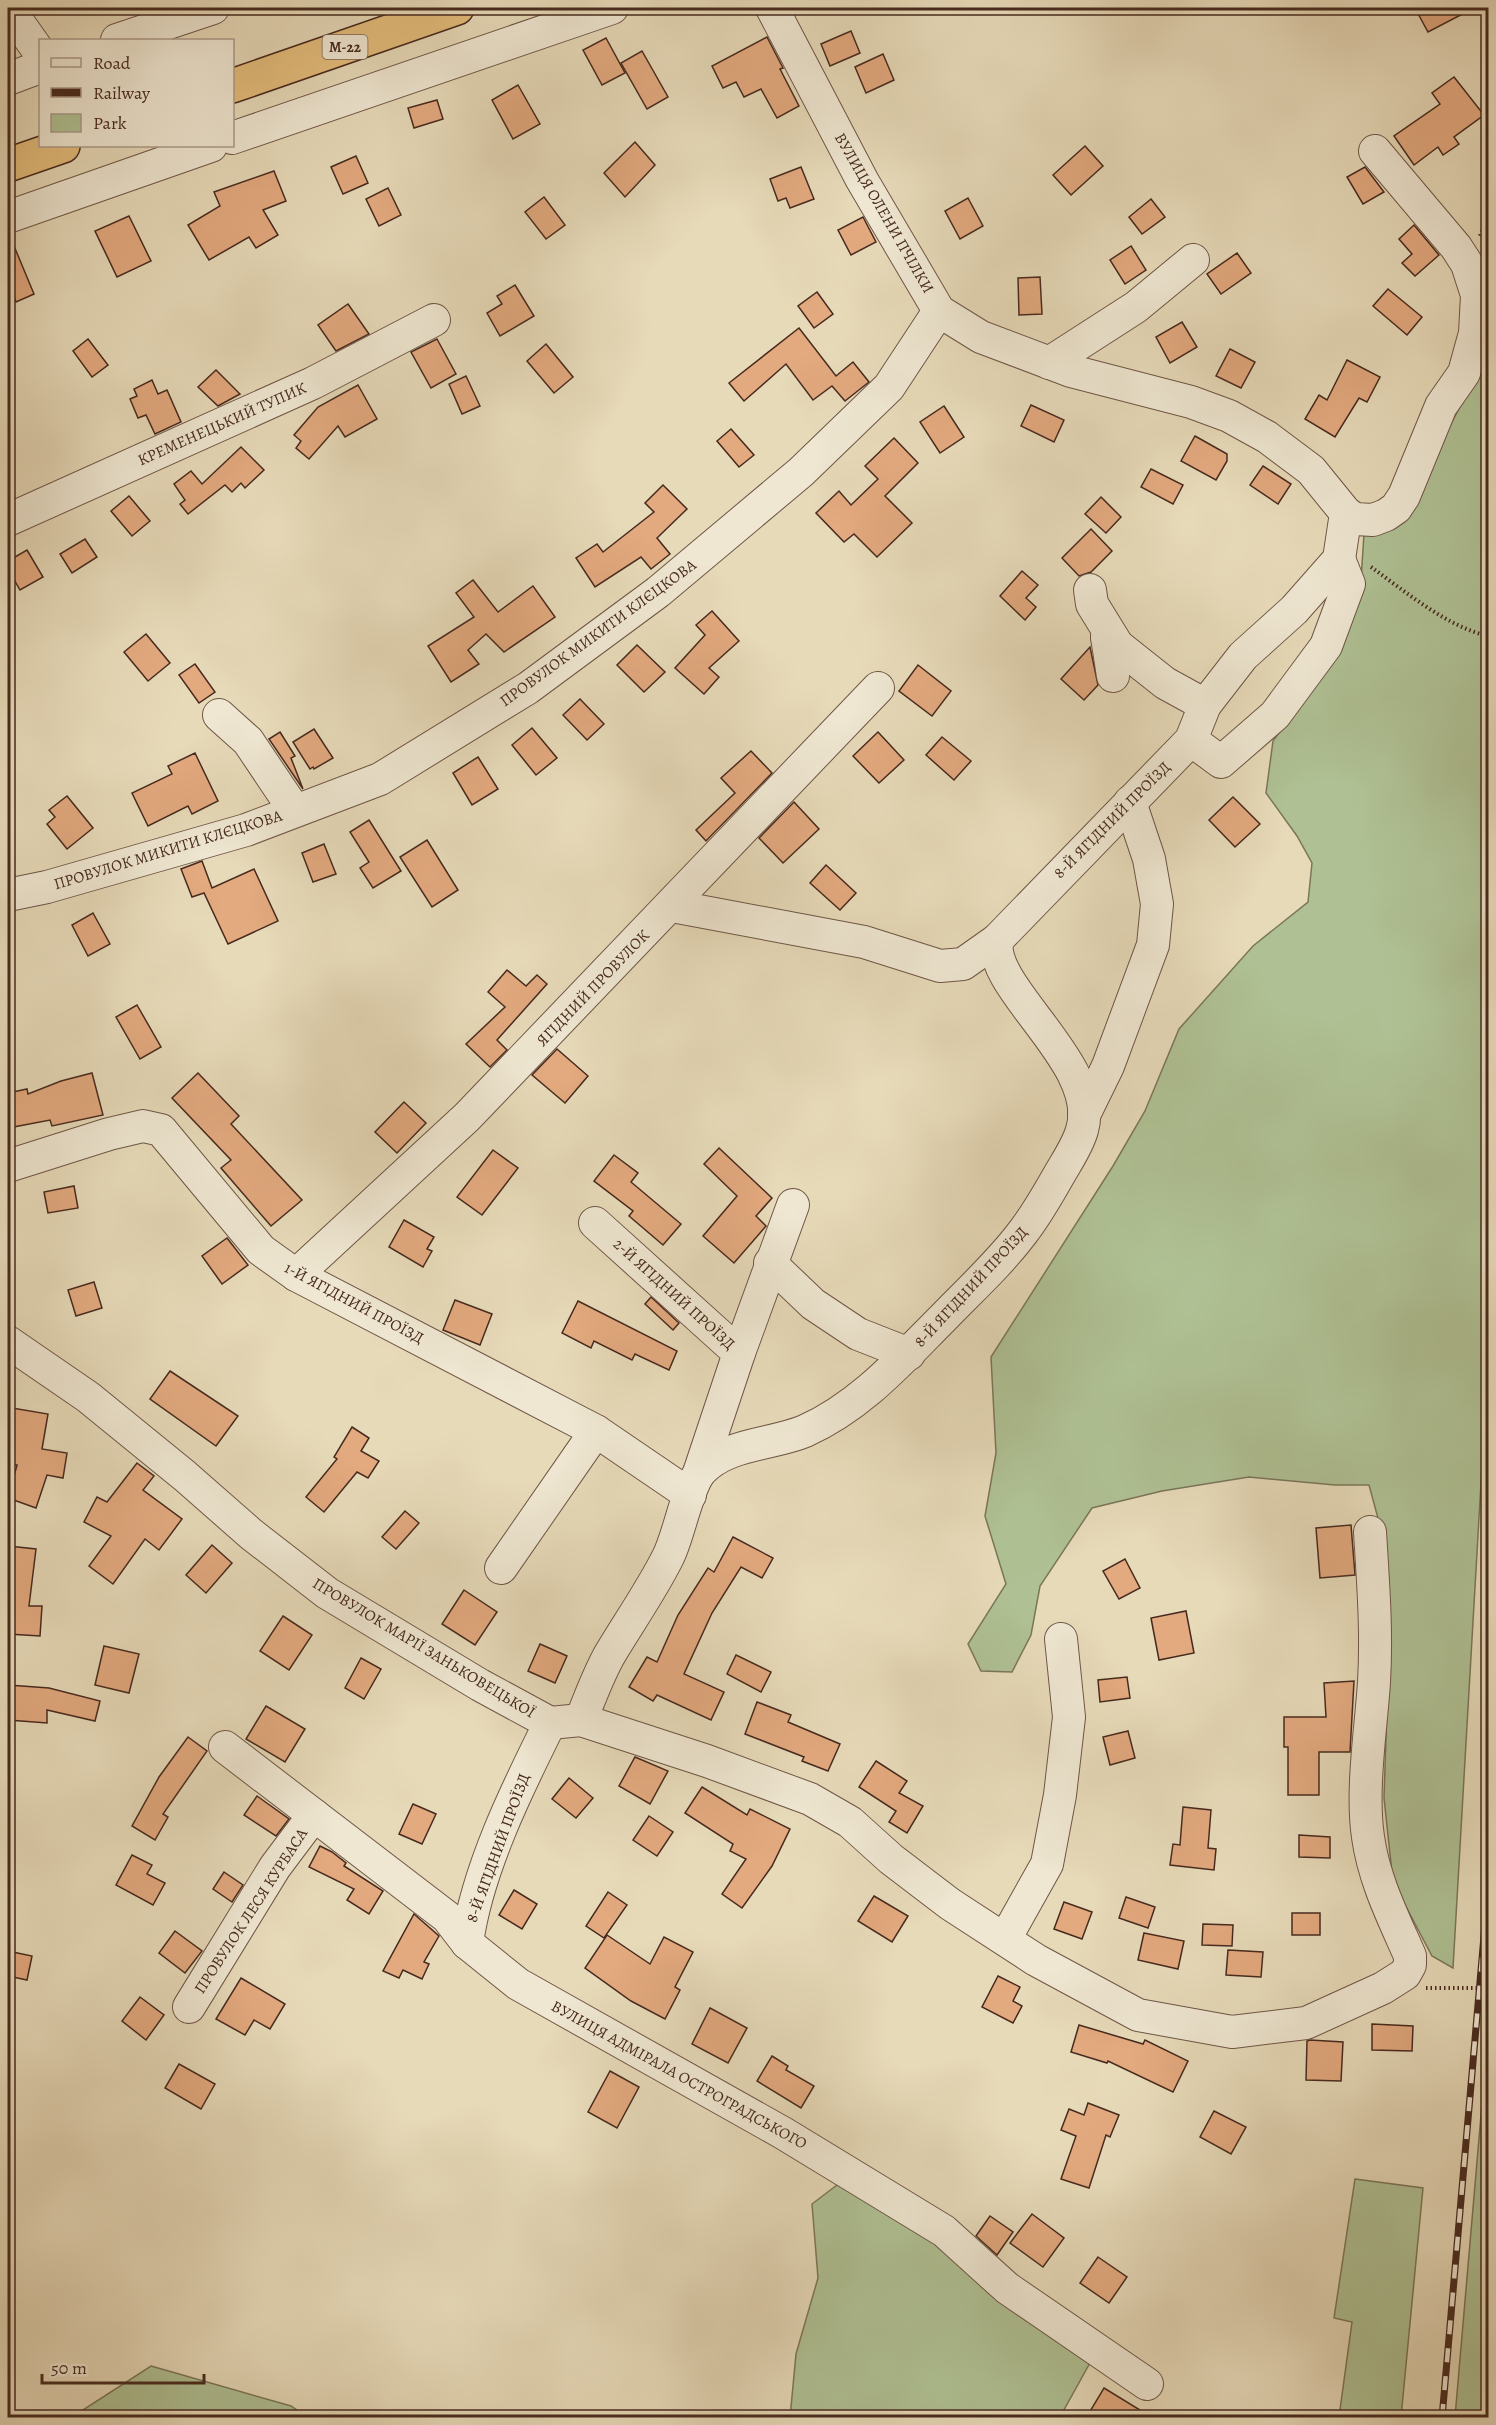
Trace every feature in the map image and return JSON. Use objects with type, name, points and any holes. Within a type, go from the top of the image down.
[{"type":"highway","name":"М-22","points":[[234,85],[457,8]]},
{"type":"highway","points":[[8,165],[60,147]]},
{"type":"street","points":[[8,8],[39,52]]},
{"type":"street","points":[[120,39],[213,8]]},
{"type":"street","points":[[234,137],[612,8]]},
{"type":"street","name":"ВУЛИЦЯ ОЛЕНИ ПЧІЛКИ","points":[[772,8],[862,180],[939,311],[981,337],[1049,363],[1191,402],[1229,416],[1267,437],[1311,470],[1346,513]]},
{"type":"street","points":[[8,79],[39,67]]},
{"type":"street","points":[[8,217],[209,147]]},
{"type":"street","points":[[1191,740],[1221,762],[1275,715],[1326,646],[1349,585],[1340,552],[1346,513],[1355,519],[1373,520],[1396,508],[1417,468],[1441,406],[1464,373],[1475,333],[1477,311],[1474,285],[1456,247],[1375,151]]},
{"type":"street","points":[[1049,363],[1136,307],[1193,260]]},
{"type":"street","name":"ПРОВУЛОК МИКИТИ КЛЄЦКОВА","points":[[8,895],[246,830],[380,779],[528,688],[658,592],[801,472],[890,387],[939,311]]},
{"type":"street","name":"КРЕМЕНЕЦЬКИЙ ТУПИК","points":[[8,520],[314,383],[434,320]]},
{"type":"street","name":"8-Й ЯГІДНИЙ ПРОЇЗД","points":[[695,1484],[718,1458],[804,1431],[845,1408],[893,1371],[1023,1232],[1068,1159],[1082,1130],[1084,1114],[1080,1090],[1072,1073],[1038,1018],[1002,970],[994,951],[997,940],[1191,740],[1205,705],[1243,656],[1294,610],[1340,552]]},
{"type":"street","points":[[1090,590],[1092,604],[1116,643],[1107,636]]},
{"type":"street","points":[[1107,636],[1165,684],[1205,705]]},
{"type":"street","points":[[1107,636],[1113,676]]},
{"type":"street","name":"ЯГІДНИЙ ПРОВУЛОК","points":[[296,1275],[467,1117],[672,906],[878,688]]},
{"type":"street","points":[[219,715],[248,741],[295,811]]},
{"type":"street","points":[[1084,1114],[1108,1066],[1153,945],[1157,904],[1149,859],[1130,802]]},
{"type":"street","points":[[672,906],[864,942],[940,966],[963,964],[997,940]]},
{"type":"street","name":"1-Й ЯГІДНИЙ ПРОЇЗД","points":[[8,1166],[120,1131],[143,1126],[161,1130],[261,1250],[296,1275],[695,1484]]},
{"type":"street","points":[[739,1353],[793,1205]]},
{"type":"street","name":"2-Й ЯГІДНИЙ ПРОЇЗД","points":[[595,1223],[739,1353],[695,1484]]},
{"type":"street","points":[[770,1263],[813,1304],[858,1334],[909,1354]]},
{"type":"street","name":"ПРОВУЛОК МАРІЇ ЗАНЬКОВЕЦЬКОЇ","points":[[8,1342],[88,1397],[185,1476],[251,1534],[327,1593],[480,1685],[550,1723],[581,1720],[707,1761],[810,1799],[850,1822],[891,1859],[941,1897],[1005,1940],[1036,1960],[1138,2015],[1232,2032],[1306,2023],[1383,1988],[1405,1974]]},
{"type":"street","points":[[501,1568],[596,1431]]},
{"type":"street","points":[[581,1720],[608,1658],[669,1556],[695,1484]]},
{"type":"street","points":[[1370,1532],[1374,1593],[1374,1678],[1368,1772],[1368,1834],[1377,1881],[1410,1956],[1410,1965],[1405,1974]]},
{"type":"street","points":[[1005,1940],[1047,1864],[1060,1795],[1069,1717],[1061,1639]]},
{"type":"street","name":"8-Й ЯГІДНИЙ ПРОЇЗД","points":[[467,1943],[471,1915],[516,1790],[550,1723]]},
{"type":"street","name":"ВУЛИЦЯ АДМІРАЛА ОСТРОГРАДСЬКОГО","points":[[225,1747],[447,1917],[467,1943],[518,1984],[783,2133],[944,2231],[1007,2288],[1147,2384]]},
{"type":"street","name":"ПРОВУЛОК ЛЕСЯ КУРБАСА","points":[[189,2007],[275,1867],[314,1815]]},
{"type":"path","points":[[1340,552],[1443,616],[1474,633],[1488,636]]},
{"type":"path","points":[[1405,1974],[1424,1988],[1488,1988]]},
{"type":"green space","points":[[1488,307],[1488,1362],[1453,1968],[1432,1956],[1393,1882],[1384,1798],[1388,1677],[1385,1544],[1369,1485],[1335,1485],[1249,1477],[1162,1491],[1092,1508],[1040,1586],[1031,1635],[1012,1672],[981,1671],[968,1644],[1006,1584],[985,1516],[996,1453],[991,1357],[1113,1166],[1145,1111],[1179,1029],[1253,946],[1308,902],[1312,863],[1297,836],[1266,793],[1273,741],[1327,666],[1361,580],[1364,534],[1399,525],[1429,475],[1448,429],[1472,385]]},
{"type":"green space","points":[[1488,2034],[1488,2417],[1455,2417]]},
{"type":"green space","points":[[1355,2179],[1423,2188],[1401,2417],[1339,2417],[1352,2322],[1334,2318]]},
{"type":"green space","points":[[837,2185],[870,2195],[1091,2361],[1060,2417],[790,2418],[796,2354],[818,2278],[812,2204]]},
{"type":"green space","points":[[151,2366],[291,2406],[307,2417],[72,2417]]},
{"type":"building","points":[[1415,8],[1474,8],[1428,32]]},
{"type":"building","points":[[851,31],[860,53],[830,66],[821,44]]},
{"type":"building","points":[[767,37],[799,106],[777,118],[761,89],[744,97],[736,82],[723,88],[712,66]]},
{"type":"building","points":[[606,38],[625,73],[602,85],[583,50]]},
{"type":"building","points":[[642,51],[668,97],[647,109],[621,63]]},
{"type":"building","points":[[883,54],[894,80],[866,93],[855,67]]},
{"type":"building","points":[[1454,77],[1484,115],[1454,137],[1459,144],[1443,155],[1438,147],[1414,165],[1394,136],[1440,104],[1432,93]]},
{"type":"building","points":[[518,85],[540,124],[513,139],[492,100]]},
{"type":"building","points":[[437,100],[443,119],[414,128],[408,108]]},
{"type":"building","points":[[635,142],[655,165],[625,197],[604,173]]},
{"type":"building","points":[[1085,146],[1103,166],[1071,195],[1053,175]]},
{"type":"building","points":[[356,156],[368,183],[343,194],[331,167]]},
{"type":"building","points":[[801,167],[814,199],[790,208],[786,198],[778,201],[770,179]]},
{"type":"building","points":[[1365,167],[1384,192],[1363,204],[1347,177]]},
{"type":"building","points":[[274,171],[286,201],[263,210],[278,235],[256,248],[249,237],[209,260],[188,225],[220,206],[214,192]]},
{"type":"building","points":[[388,188],[401,215],[379,226],[366,199]]},
{"type":"building","points":[[544,197],[565,225],[546,239],[525,212]]},
{"type":"building","points":[[968,198],[983,226],[960,239],[945,211]]},
{"type":"building","points":[[1151,199],[1165,217],[1142,234],[1129,217]]},
{"type":"building","points":[[129,216],[151,261],[117,277],[95,231]]},
{"type":"building","points":[[863,217],[876,242],[851,255],[838,230]]},
{"type":"building","points":[[1414,225],[1439,255],[1415,276],[1402,263],[1412,254],[1399,239]]},
{"type":"building","points":[[9,234],[34,294],[16,302],[8,282]]},
{"type":"building","points":[[1131,246],[1146,270],[1125,284],[1110,260]]},
{"type":"building","points":[[1237,253],[1251,273],[1221,294],[1207,274]]},
{"type":"building","points":[[1040,277],[1042,314],[1019,315],[1018,278]]},
{"type":"building","points":[[515,285],[534,316],[500,336],[487,313],[502,304],[497,296]]},
{"type":"building","points":[[1388,289],[1422,317],[1407,335],[1373,306]]},
{"type":"building","points":[[817,292],[833,314],[814,328],[798,306]]},
{"type":"building","points":[[348,304],[369,334],[336,351],[318,325]]},
{"type":"building","points":[[1182,322],[1197,347],[1170,363],[1156,337]]},
{"type":"building","points":[[799,328],[836,376],[853,362],[869,382],[845,401],[832,386],[813,400],[786,364],[744,401],[729,383]]},
{"type":"building","points":[[88,339],[108,365],[92,377],[73,351]]},
{"type":"building","points":[[437,339],[456,374],[431,388],[411,352]]},
{"type":"building","points":[[546,344],[573,377],[554,393],[527,361]]},
{"type":"building","points":[[1230,349],[1255,362],[1241,388],[1216,376]]},
{"type":"building","points":[[1347,360],[1380,377],[1367,402],[1359,398],[1335,437],[1305,419],[1319,395],[1327,400]]},
{"type":"building","points":[[216,370],[240,394],[218,406],[198,387]]},
{"type":"building","points":[[466,376],[480,406],[462,414],[449,384]]},
{"type":"building","points":[[152,380],[158,394],[167,390],[181,422],[155,434],[146,415],[138,418],[130,399],[137,396],[134,389]]},
{"type":"building","points":[[358,385],[377,419],[345,437],[338,426],[309,459],[296,448],[301,441],[294,435],[318,407]]},
{"type":"building","points":[[1031,405],[1064,420],[1054,442],[1021,426]]},
{"type":"building","points":[[944,406],[964,437],[940,453],[920,422]]},
{"type":"building","points":[[731,429],[754,455],[739,467],[717,441]]},
{"type":"building","points":[[1195,436],[1227,454],[1227,461],[1216,480],[1181,461]]},
{"type":"building","points":[[894,438],[918,463],[885,496],[912,523],[877,557],[854,534],[844,542],[816,513],[839,491],[851,505],[878,479],[865,466]]},
{"type":"building","points":[[241,447],[264,470],[245,488],[241,483],[232,492],[225,485],[188,514],[180,504],[185,500],[174,484],[191,471],[202,484]]},
{"type":"building","points":[[1263,466],[1291,484],[1278,504],[1250,485]]},
{"type":"building","points":[[1151,469],[1183,485],[1173,504],[1141,487]]},
{"type":"building","points":[[663,485],[687,509],[657,538],[670,554],[651,569],[641,557],[595,587],[576,558],[597,544],[603,552],[654,512],[645,503]]},
{"type":"building","points":[[129,496],[150,521],[132,536],[111,511]]},
{"type":"building","points":[[1101,497],[1121,517],[1106,533],[1085,514]]},
{"type":"building","points":[[1091,529],[1112,551],[1091,572],[1079,576],[1062,558]]},
{"type":"building","points":[[85,539],[97,557],[72,573],[60,554]]},
{"type":"building","points":[[27,550],[43,577],[20,590],[8,569],[8,561]]},
{"type":"building","points":[[1022,571],[1038,585],[1026,598],[1036,607],[1025,620],[1000,596]]},
{"type":"building","points":[[473,580],[498,612],[533,586],[555,617],[504,652],[486,634],[468,650],[479,664],[451,682],[428,646],[474,617],[456,593]]},
{"type":"building","points":[[712,611],[739,641],[709,668],[719,677],[704,694],[675,668],[705,635],[696,625]]},
{"type":"building","points":[[146,634],[170,663],[148,681],[124,652]]},
{"type":"building","points":[[637,645],[665,672],[644,692],[617,665]]},
{"type":"building","points":[[1090,647],[1098,685],[1084,700],[1061,679]]},
{"type":"building","points":[[195,664],[215,692],[199,703],[179,675]]},
{"type":"building","points":[[918,665],[951,691],[932,716],[899,691]]},
{"type":"building","points":[[580,699],[604,724],[587,740],[563,715]]},
{"type":"building","points":[[532,728],[557,758],[536,775],[512,745]]},
{"type":"building","points":[[314,729],[333,758],[310,769],[293,742]]},
{"type":"building","points":[[280,732],[295,756],[291,758],[303,789],[269,739]]},
{"type":"building","points":[[878,732],[904,760],[879,783],[853,756]]},
{"type":"building","points":[[942,737],[971,761],[954,780],[926,755]]},
{"type":"building","points":[[751,751],[772,773],[706,841],[696,830],[735,793],[721,778]]},
{"type":"building","points":[[195,753],[218,801],[192,814],[188,806],[148,826],[132,793],[172,774],[168,766]]},
{"type":"building","points":[[478,757],[498,789],[472,805],[453,773]]},
{"type":"building","points":[[67,796],[93,828],[67,849],[47,824],[55,817],[49,810]]},
{"type":"building","points":[[1233,797],[1260,824],[1235,847],[1209,820]]},
{"type":"building","points":[[794,802],[819,829],[783,863],[759,838]]},
{"type":"building","points":[[369,820],[401,871],[373,888],[360,868],[369,862],[350,832]]},
{"type":"building","points":[[427,840],[458,890],[432,907],[400,857]]},
{"type":"building","points":[[324,844],[336,874],[313,882],[302,853]]},
{"type":"building","points":[[202,861],[212,888],[254,869],[278,921],[228,944],[204,893],[192,897],[181,869]]},
{"type":"building","points":[[826,865],[856,893],[840,910],[810,883]]},
{"type":"building","points":[[93,913],[110,944],[88,956],[72,925]]},
{"type":"building","points":[[507,970],[526,986],[537,975],[547,984],[497,1040],[507,1050],[490,1067],[466,1044],[505,1007],[488,992]]},
{"type":"building","points":[[137,1005],[161,1047],[140,1059],[116,1017]]},
{"type":"building","points":[[557,1049],[588,1076],[565,1103],[532,1075]]},
{"type":"building","points":[[92,1073],[103,1115],[52,1126],[50,1120],[8,1128],[8,1093],[27,1089],[28,1094],[61,1081]]},
{"type":"building","points":[[198,1073],[239,1116],[231,1124],[302,1200],[271,1226],[221,1168],[231,1160],[172,1098]]},
{"type":"building","points":[[404,1102],[426,1123],[397,1153],[375,1132]]},
{"type":"building","points":[[719,1148],[772,1198],[756,1216],[766,1226],[734,1263],[703,1236],[737,1196],[704,1164]]},
{"type":"building","points":[[493,1150],[518,1168],[482,1215],[457,1197]]},
{"type":"building","points":[[614,1155],[638,1173],[631,1182],[681,1224],[663,1245],[629,1216],[633,1211],[594,1181]]},
{"type":"building","points":[[74,1186],[78,1208],[48,1213],[44,1192]]},
{"type":"building","points":[[404,1220],[434,1237],[427,1249],[432,1251],[423,1267],[389,1247]]},
{"type":"building","points":[[227,1238],[248,1265],[222,1284],[202,1256]]},
{"type":"building","points":[[94,1282],[102,1308],[76,1316],[68,1290]]},
{"type":"building","points":[[651,1297],[679,1323],[673,1330],[645,1304]]},
{"type":"building","points":[[455,1300],[492,1314],[480,1345],[443,1330]]},
{"type":"building","points":[[578,1301],[677,1351],[669,1370],[635,1354],[632,1360],[594,1341],[591,1348],[562,1333]]},
{"type":"building","points":[[170,1371],[238,1416],[216,1446],[150,1399]]},
{"type":"building","points":[[12,1408],[48,1414],[42,1449],[67,1453],[63,1478],[47,1475],[36,1508],[8,1498],[17,1465],[8,1463]]},
{"type":"building","points":[[352,1427],[369,1438],[361,1451],[379,1461],[368,1478],[357,1472],[324,1512],[306,1497],[337,1459],[334,1457]]},
{"type":"building","points":[[137,1463],[154,1476],[143,1490],[182,1519],[159,1550],[145,1539],[113,1584],[89,1566],[111,1536],[84,1522],[97,1497],[107,1502]]},
{"type":"building","points":[[405,1511],[419,1523],[396,1549],[382,1537]]},
{"type":"building","points":[[1351,1525],[1355,1575],[1320,1578],[1316,1528]]},
{"type":"building","points":[[733,1537],[773,1558],[762,1578],[741,1567],[712,1613],[684,1674],[724,1692],[711,1720],[657,1695],[653,1701],[629,1687],[647,1657],[657,1662],[678,1615],[708,1568],[714,1572]]},
{"type":"building","points":[[212,1545],[232,1563],[206,1593],[186,1575]]},
{"type":"building","points":[[8,1546],[36,1549],[29,1606],[42,1606],[40,1636],[8,1634]]},
{"type":"building","points":[[1125,1559],[1140,1588],[1119,1599],[1103,1571]]},
{"type":"building","points":[[464,1590],[497,1612],[475,1645],[442,1624]]},
{"type":"building","points":[[1186,1611],[1194,1653],[1159,1660],[1151,1618]]},
{"type":"building","points":[[283,1616],[312,1635],[289,1670],[260,1651]]},
{"type":"building","points":[[540,1644],[567,1656],[555,1683],[528,1671]]},
{"type":"building","points":[[104,1646],[139,1654],[129,1693],[95,1685]]},
{"type":"building","points":[[736,1655],[771,1672],[761,1692],[727,1674]]},
{"type":"building","points":[[361,1658],[381,1669],[364,1699],[345,1688]]},
{"type":"building","points":[[1127,1677],[1130,1698],[1100,1702],[1098,1680]]},
{"type":"building","points":[[1354,1681],[1350,1752],[1319,1752],[1319,1795],[1288,1795],[1288,1747],[1284,1747],[1284,1717],[1326,1717],[1324,1683]]},
{"type":"building","points":[[8,1685],[49,1688],[100,1701],[95,1721],[47,1710],[47,1723],[8,1720]]},
{"type":"building","points":[[757,1702],[791,1715],[788,1722],[840,1744],[828,1771],[802,1761],[804,1757],[745,1734]]},
{"type":"building","points":[[266,1706],[305,1729],[285,1762],[246,1739]]},
{"type":"building","points":[[1128,1731],[1135,1758],[1110,1765],[1103,1737]]},
{"type":"building","points":[[188,1737],[207,1751],[163,1814],[168,1817],[155,1840],[132,1826],[159,1777]]},
{"type":"building","points":[[635,1757],[668,1771],[650,1804],[619,1786]]},
{"type":"building","points":[[876,1761],[907,1781],[899,1793],[923,1806],[907,1833],[889,1822],[896,1811],[859,1787]]},
{"type":"building","points":[[569,1778],[593,1798],[576,1818],[552,1799]]},
{"type":"building","points":[[702,1787],[747,1815],[750,1809],[790,1829],[772,1866],[742,1908],[722,1894],[746,1859],[730,1851],[733,1844],[685,1813]]},
{"type":"building","points":[[257,1796],[289,1819],[276,1836],[244,1815]]},
{"type":"building","points":[[413,1804],[436,1814],[422,1844],[399,1834]]},
{"type":"building","points":[[1183,1807],[1211,1810],[1208,1848],[1216,1849],[1214,1870],[1170,1865],[1173,1844],[1180,1845]]},
{"type":"building","points":[[649,1816],[673,1832],[657,1856],[633,1840]]},
{"type":"building","points":[[1299,1835],[1330,1837],[1330,1858],[1299,1857]]},
{"type":"building","points":[[320,1846],[346,1863],[344,1866],[383,1891],[369,1914],[347,1900],[354,1889],[309,1867]]},
{"type":"building","points":[[132,1855],[152,1865],[147,1874],[165,1883],[153,1905],[116,1885]]},
{"type":"building","points":[[224,1872],[243,1885],[232,1902],[213,1889]]},
{"type":"building","points":[[514,1890],[537,1904],[522,1929],[499,1915]]},
{"type":"building","points":[[608,1892],[627,1905],[604,1938],[586,1926]]},
{"type":"building","points":[[874,1896],[908,1916],[892,1942],[858,1921]]},
{"type":"building","points":[[1126,1897],[1155,1907],[1148,1928],[1119,1918]]},
{"type":"building","points":[[1064,1902],[1092,1912],[1082,1939],[1054,1929]]},
{"type":"building","points":[[1292,1913],[1320,1913],[1320,1935],[1292,1935]]},
{"type":"building","points":[[414,1914],[439,1936],[424,1962],[429,1964],[422,1979],[403,1970],[399,1978],[383,1971]]},
{"type":"building","points":[[1203,1924],[1233,1925],[1232,1946],[1202,1945]]},
{"type":"building","points":[[175,1931],[202,1951],[185,1973],[159,1953]]},
{"type":"building","points":[[1144,1933],[1184,1941],[1178,1969],[1138,1960]]},
{"type":"building","points":[[607,1935],[650,1964],[664,1937],[693,1952],[675,1987],[680,1990],[665,2019],[631,2001],[585,1968]]},
{"type":"building","points":[[1228,1950],[1263,1952],[1261,1977],[1226,1975]]},
{"type":"building","points":[[8,1951],[32,1956],[27,1980],[8,1976]]},
{"type":"building","points":[[998,1976],[1020,1987],[1013,2001],[1022,2006],[1013,2023],[982,2007]]},
{"type":"building","points":[[241,1978],[285,2004],[270,2029],[254,2020],[245,2035],[216,2019]]},
{"type":"building","points":[[140,1997],[164,2015],[146,2040],[122,2021]]},
{"type":"building","points":[[710,2008],[747,2028],[728,2063],[692,2044]]},
{"type":"building","points":[[1372,2024],[1413,2026],[1412,2051],[1372,2050]]},
{"type":"building","points":[[1079,2025],[1143,2044],[1145,2040],[1188,2061],[1173,2092],[1108,2061],[1107,2063],[1071,2052]]},
{"type":"building","points":[[1307,2041],[1343,2042],[1341,2081],[1306,2080]]},
{"type":"building","points":[[772,2056],[788,2066],[786,2070],[814,2086],[801,2108],[757,2081]]},
{"type":"building","points":[[179,2064],[215,2084],[201,2109],[165,2088]]},
{"type":"building","points":[[610,2071],[639,2087],[617,2128],[588,2112]]},
{"type":"building","points":[[1088,2103],[1119,2115],[1110,2137],[1106,2135],[1089,2188],[1061,2179],[1076,2136],[1061,2130],[1069,2109],[1084,2115]]},
{"type":"building","points":[[1214,2111],[1246,2127],[1231,2154],[1200,2137]]},
{"type":"building","points":[[1032,2214],[1064,2238],[1043,2267],[1010,2243]]},
{"type":"building","points":[[990,2216],[1013,2232],[997,2255],[976,2236]]},
{"type":"building","points":[[1098,2257],[1127,2277],[1109,2303],[1080,2283]]},
{"type":"building","points":[[1104,2388],[1153,2418],[1086,2418]]},
{"type":"railway","points":[[1442,2418],[1488,1890]]}]
